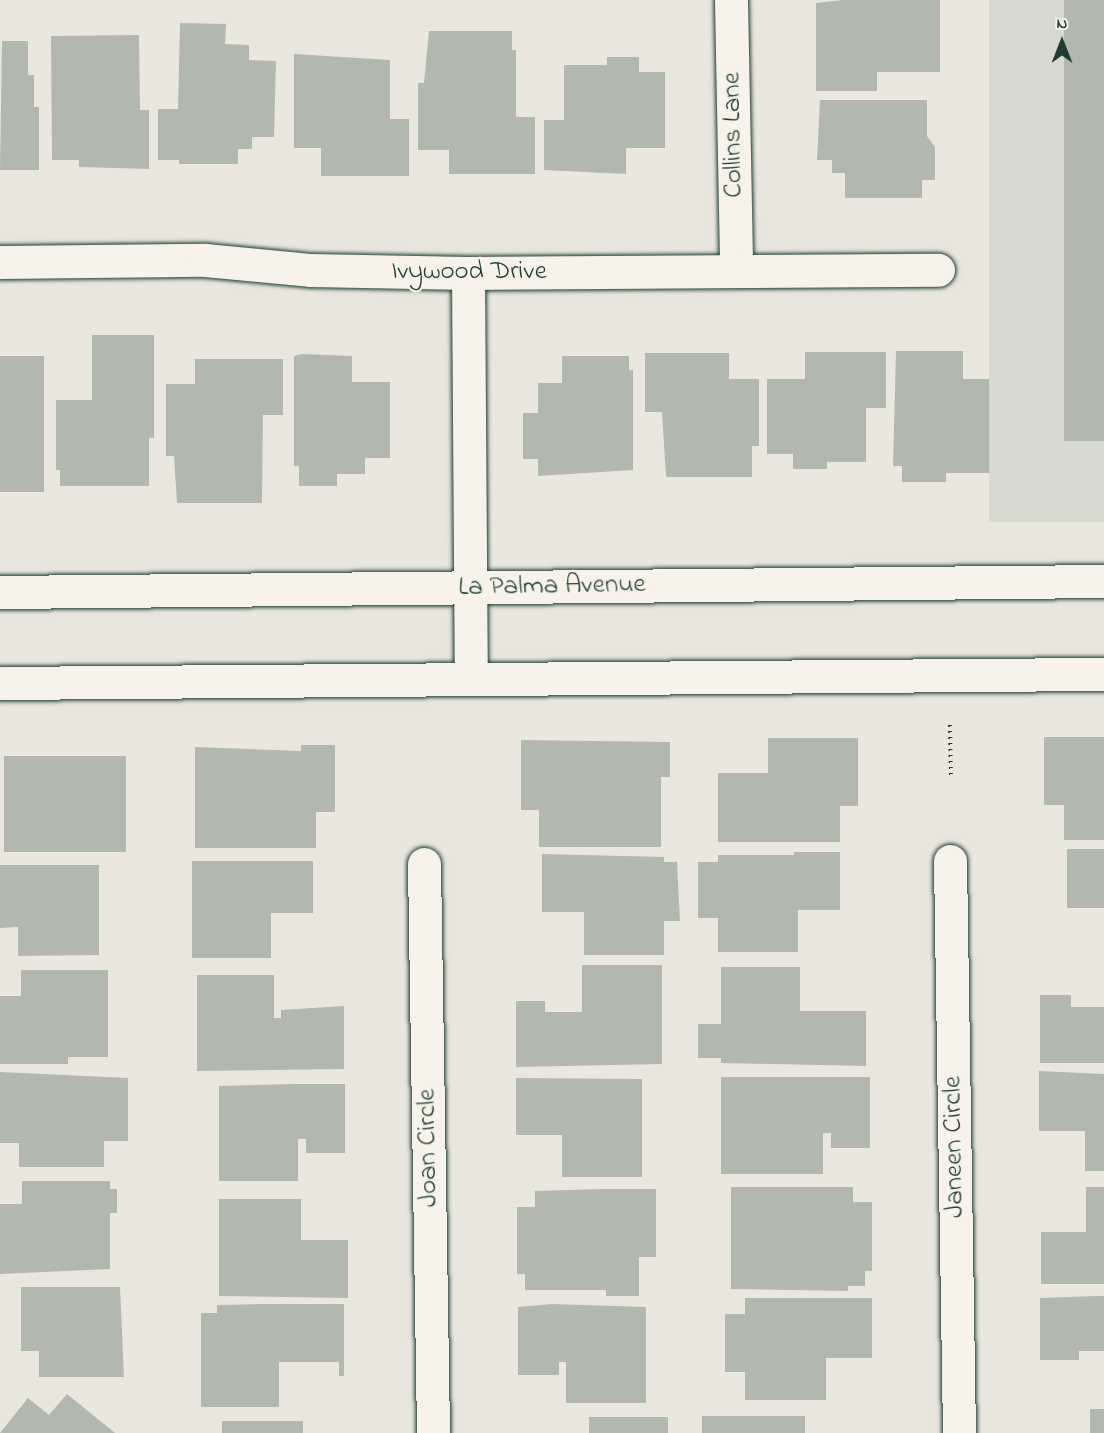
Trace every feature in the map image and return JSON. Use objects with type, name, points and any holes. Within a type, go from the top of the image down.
[{"type":"street","name":"Collins Lane","points":[[731,0],[736,270]]},
{"type":"street","name":"Ivywood Drive","points":[[0,262],[205,260],[310,270],[468,273],[938,270]]},
{"type":"street","points":[[468,273],[471,679]]},
{"type":"street","name":"La Palma Avenue","points":[[0,592],[1104,581]]},
{"type":"street","points":[[0,683],[1104,674]]},
{"type":"street","name":"Janeen Circle","points":[[950,861],[959,1433]]},
{"type":"street","name":"Joan Circle","points":[[424,864],[433,1433]]},
{"type":"path","points":[[951,725],[951,778]]},
{"type":"shaded area","points":[[989,0],[1104,0],[1104,522],[989,522]]},
{"type":"building","points":[[843,0],[940,0],[940,72],[877,72],[877,91],[816,91],[816,3]]},
{"type":"building","points":[[1064,0],[1104,0],[1104,441],[1064,441]]},
{"type":"building","points":[[180,23],[226,24],[225,44],[249,45],[249,60],[276,61],[274,137],[252,137],[252,149],[238,149],[238,164],[179,164],[179,160],[158,160],[158,109],[178,109]]},
{"type":"building","points":[[429,31],[512,31],[512,50],[516,50],[516,117],[535,117],[535,174],[449,174],[449,150],[418,150],[418,83],[424,83]]},
{"type":"building","points":[[139,35],[140,110],[149,110],[149,169],[79,167],[79,160],[52,160],[51,36]]},
{"type":"building","points":[[2,41],[28,41],[28,75],[34,75],[34,107],[39,107],[39,170],[0,170]]},
{"type":"building","points":[[294,54],[390,60],[390,119],[409,119],[409,176],[321,176],[321,148],[294,148]]},
{"type":"building","points":[[607,57],[639,57],[639,72],[665,72],[665,148],[626,148],[626,174],[544,170],[544,120],[564,120],[564,65],[607,65]]},
{"type":"building","points":[[820,100],[927,100],[927,136],[935,147],[935,180],[922,180],[922,198],[845,198],[845,173],[832,173],[832,160],[817,160]]},
{"type":"building","points":[[92,335],[154,335],[154,438],[149,438],[149,486],[60,486],[60,470],[56,470],[56,400],[92,400]]},
{"type":"building","points":[[896,351],[963,351],[963,379],[989,379],[989,473],[946,473],[946,482],[902,482],[902,466],[893,466]]},
{"type":"building","points":[[805,352],[886,352],[886,408],[866,408],[866,462],[827,462],[827,469],[793,469],[793,454],[767,454],[767,379],[805,379]]},
{"type":"building","points":[[645,353],[729,353],[729,379],[759,379],[759,446],[752,446],[752,477],[666,477],[662,412],[645,412]]},
{"type":"building","points":[[302,354],[352,356],[352,382],[390,382],[390,458],[365,458],[365,474],[337,474],[337,486],[299,486],[299,466],[294,466],[294,356]]},
{"type":"building","points":[[0,356],[44,356],[44,492],[0,492]]},
{"type":"building","points":[[562,356],[629,356],[629,370],[633,370],[633,470],[538,476],[538,459],[523,459],[523,413],[538,413],[538,383],[562,383]]},
{"type":"building","points":[[195,359],[283,359],[283,415],[263,415],[262,503],[177,503],[174,456],[166,456],[166,384],[195,384]]},
{"type":"building","points":[[1044,737],[1104,737],[1104,840],[1064,840],[1064,805],[1044,805]]},
{"type":"building","points":[[768,738],[858,738],[858,806],[840,806],[840,842],[718,842],[718,773],[768,773]]},
{"type":"building","points":[[521,740],[670,742],[670,777],[661,777],[661,847],[539,847],[539,810],[521,810]]},
{"type":"building","points":[[301,745],[335,745],[335,812],[316,812],[316,848],[195,848],[195,747],[301,751]]},
{"type":"building","points":[[4,756],[126,756],[126,852],[4,852]]},
{"type":"building","points":[[1067,849],[1104,849],[1104,908],[1067,908]]},
{"type":"building","points":[[794,852],[840,852],[840,910],[798,910],[798,952],[718,952],[718,918],[698,918],[698,862],[718,862],[718,855],[794,855]]},
{"type":"building","points":[[542,854],[664,857],[664,862],[677,862],[680,921],[664,921],[664,955],[584,955],[584,912],[542,912]]},
{"type":"building","points":[[192,861],[313,861],[313,913],[271,913],[271,958],[192,958]]},
{"type":"building","points":[[0,865],[99,865],[99,955],[18,956],[18,927],[0,928]]},
{"type":"building","points":[[582,965],[662,965],[662,1064],[516,1067],[516,1001],[545,1001],[545,1012],[582,1012]]},
{"type":"building","points":[[721,967],[800,967],[800,1011],[866,1011],[866,1066],[721,1063],[721,1058],[698,1058],[698,1024],[721,1024]]},
{"type":"building","points":[[21,970],[108,970],[108,1057],[68,1057],[68,1064],[0,1064],[0,996],[21,996]]},
{"type":"building","points":[[197,975],[274,975],[274,1018],[281,1018],[281,1010],[344,1006],[344,1069],[197,1071]]},
{"type":"building","points":[[1040,995],[1071,995],[1071,1007],[1104,1007],[1104,1063],[1040,1063]]},
{"type":"building","points":[[1039,1071],[1104,1074],[1104,1171],[1085,1171],[1085,1131],[1039,1131]]},
{"type":"building","points":[[0,1072],[128,1078],[128,1141],[104,1141],[104,1167],[19,1167],[19,1143],[0,1143]]},
{"type":"building","points":[[721,1077],[870,1077],[870,1148],[831,1148],[831,1133],[823,1133],[823,1174],[721,1174]]},
{"type":"building","points":[[516,1078],[642,1079],[642,1177],[562,1177],[562,1135],[516,1135]]},
{"type":"building","points":[[345,1084],[345,1153],[306,1153],[306,1139],[298,1139],[298,1181],[219,1181],[219,1086]]},
{"type":"building","points":[[22,1181],[110,1181],[110,1189],[117,1189],[117,1213],[110,1213],[110,1269],[0,1274],[0,1204],[22,1204]]},
{"type":"building","points":[[731,1187],[853,1187],[853,1202],[872,1202],[872,1271],[865,1271],[865,1286],[848,1286],[848,1291],[731,1289]]},
{"type":"building","points":[[1086,1187],[1104,1187],[1104,1284],[1041,1284],[1041,1232],[1086,1232]]},
{"type":"building","points":[[656,1189],[656,1257],[639,1257],[639,1296],[606,1296],[606,1290],[525,1290],[525,1274],[517,1274],[517,1207],[535,1207],[535,1191]]},
{"type":"building","points":[[219,1199],[301,1199],[301,1240],[348,1240],[348,1298],[219,1296]]},
{"type":"building","points":[[21,1287],[120,1287],[124,1377],[39,1377],[39,1351],[21,1351]]},
{"type":"building","points":[[1104,1296],[1104,1351],[1079,1351],[1079,1360],[1040,1360],[1040,1298]]},
{"type":"building","points":[[745,1298],[872,1298],[872,1358],[826,1358],[826,1400],[745,1400],[745,1372],[725,1372],[725,1314],[745,1314]]},
{"type":"building","points":[[344,1304],[344,1376],[339,1376],[339,1362],[279,1362],[279,1407],[201,1407],[201,1313],[217,1313],[217,1305]]},
{"type":"building","points":[[552,1304],[646,1307],[646,1403],[566,1403],[566,1362],[559,1362],[559,1375],[518,1375],[518,1307]]},
{"type":"building","points":[[67,1394],[115,1433],[0,1433],[28,1398],[49,1415]]},
{"type":"building","points":[[1090,1409],[1104,1409],[1104,1433],[1090,1433]]},
{"type":"building","points":[[702,1416],[805,1416],[805,1433],[702,1433]]},
{"type":"building","points":[[589,1417],[668,1417],[668,1433],[589,1433]]},
{"type":"building","points":[[222,1421],[303,1421],[303,1433],[222,1433]]}]
